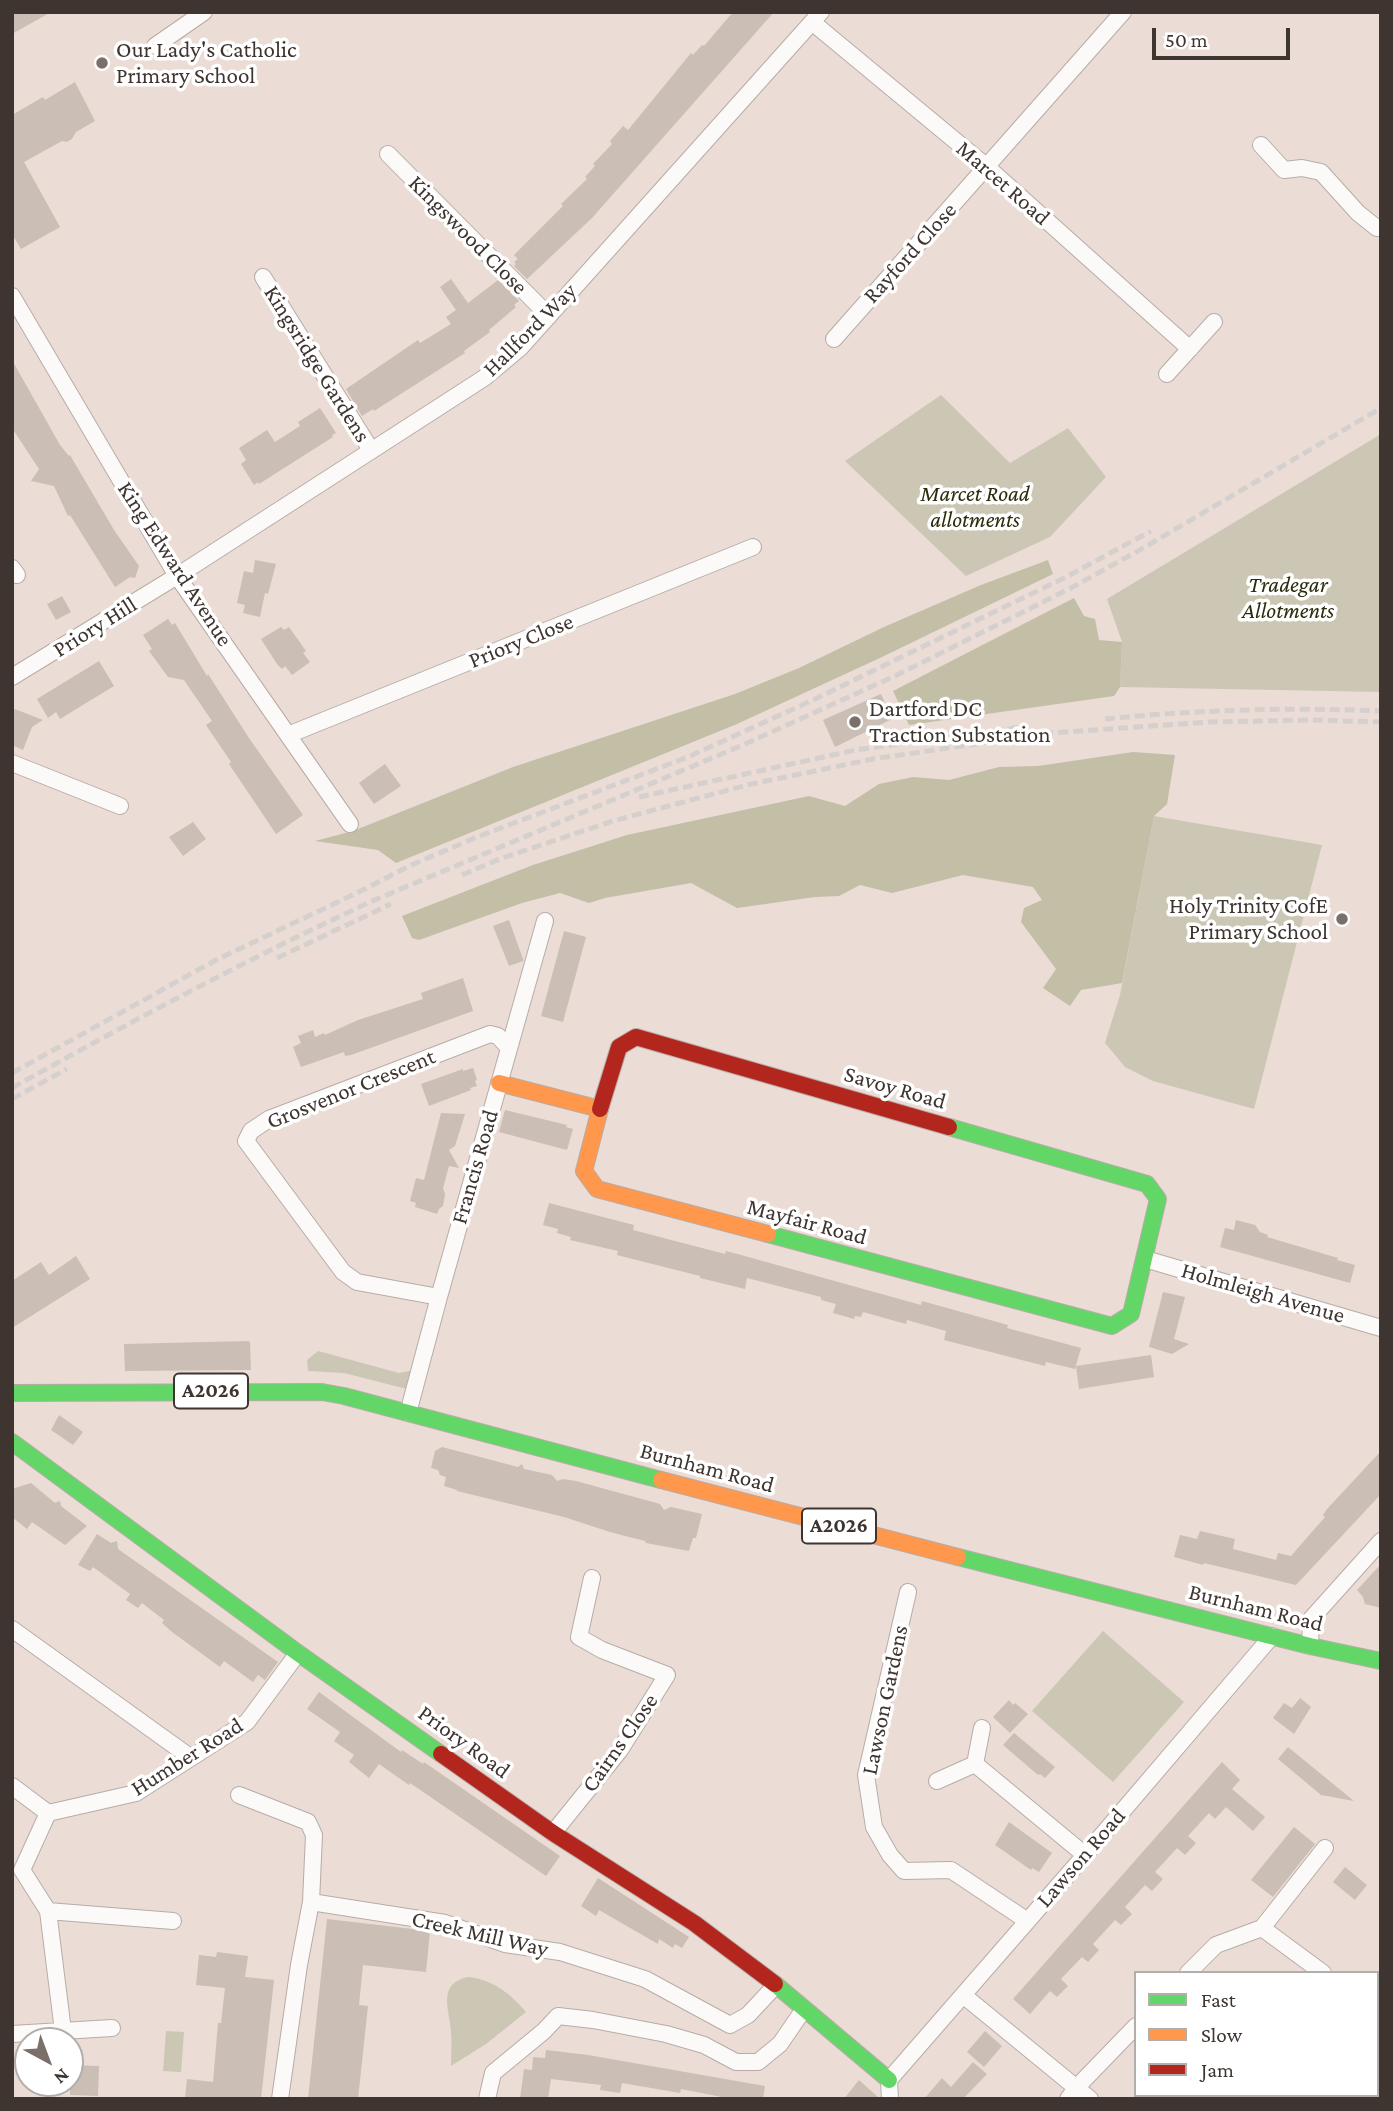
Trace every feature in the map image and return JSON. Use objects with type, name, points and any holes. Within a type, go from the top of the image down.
[{"type":"street","points":[[155,46],[204,12]]},
{"type":"street","name":"Rayford Close","points":[[834,339],[1123,12]]},
{"type":"street","name":"Marcet Road","points":[[817,17],[1190,349]]},
{"type":"street","name":"Hallford Way","points":[[177,576],[484,378],[521,346],[817,17]]},
{"type":"street","points":[[1261,145],[1284,170],[1302,168],[1321,172],[1358,213],[1379,228]]},
{"type":"street","name":"Kingswood Close","points":[[388,154],[549,316]]},
{"type":"street","name":"Kingsridge Gardens","points":[[263,277],[371,450]]},
{"type":"street","name":"King Edward Avenue","points":[[12,296],[177,576],[349,824]]},
{"type":"street","points":[[1167,374],[1214,322]]},
{"type":"street","name":"Priory Close","points":[[288,735],[753,547]]},
{"type":"street","name":"Priory Hill","points":[[12,677],[177,576]]},
{"type":"street","points":[[12,763],[120,806]]},
{"type":"street","name":"Francis Road","points":[[408,1413],[545,922]]},
{"type":"street","name":"Grosvenor Crescent","points":[[439,1297],[357,1282],[343,1272],[246,1141],[251,1131],[269,1119],[491,1034],[498,1035],[509,1048]]},
{"type":"street","name":"Savoy Road","points":[[600,1110],[619,1047],[636,1037],[1147,1184],[1158,1199],[1145,1259]]},
{"type":"street","points":[[499,1083],[600,1110]]},
{"type":"street","name":"Mayfair Road","points":[[600,1110],[584,1171],[597,1189],[1112,1326],[1130,1314],[1145,1259]]},
{"type":"street","name":"Holmleigh Avenue","points":[[1145,1259],[1381,1328]]},
{"type":"street","name":"Burnham Road","points":[[12,1393],[322,1392],[852,1530],[1310,1646],[1381,1661]]},
{"type":"street","name":"Priory Road","points":[[12,1442],[298,1653],[553,1833],[694,1923],[776,1985],[889,2080]]},
{"type":"street","points":[[1310,1646],[1311,1619],[1381,1541]]},
{"type":"street","name":"Cairns Close","points":[[553,1833],[620,1750],[667,1675],[602,1650],[579,1637],[592,1578]]},
{"type":"street","name":"Lawson Gardens","points":[[908,1592],[866,1775],[874,1827],[890,1855],[904,1871],[951,1870],[1026,1920]]},
{"type":"street","points":[[12,1629],[190,1757]]},
{"type":"street","name":"Lawson Road","points":[[889,2080],[1272,1636]]},
{"type":"street","name":"Humber Road","points":[[48,1813],[136,1793],[247,1722],[298,1653]]},
{"type":"street","points":[[975,1764],[982,1728]]},
{"type":"street","points":[[975,1764],[1085,1855]]},
{"type":"street","points":[[937,1781],[975,1764]]},
{"type":"street","points":[[12,1786],[48,1813],[17,1871],[48,1911],[62,2027]]},
{"type":"street","points":[[239,1795],[308,1822],[314,1835],[311,1902],[280,2099]]},
{"type":"street","points":[[1190,1971],[1216,1945],[1262,1928],[1325,1848]]},
{"type":"street","name":"Creek Mill Way","points":[[311,1902],[445,1923],[505,1944],[560,1952],[645,1979],[730,2025],[748,2015],[776,1985]]},
{"type":"street","points":[[48,1911],[173,1921]]},
{"type":"street","points":[[1262,1928],[1320,1971]]},
{"type":"street","points":[[963,1995],[1072,2093],[1090,2099]]},
{"type":"street","points":[[487,2099],[493,2073],[558,2016],[666,2034],[704,2045],[736,2062],[758,2062],[780,2044],[804,2009]]},
{"type":"street","points":[[84,2030],[112,2028]]},
{"type":"street","points":[[1072,2093],[1134,2028]]},
{"type":"street","points":[[889,2080],[890,2099]]},
{"type":"green space","name":"Marcet Road allotments","points":[[941,395],[1010,463],[1068,428],[1106,477],[1050,537],[966,576],[845,461]]},
{"type":"green space","name":"Tradegar Allotments","points":[[1381,434],[1381,692],[1120,687],[1122,642],[1107,599]]},
{"type":"green space","points":[[1154,816],[1322,845],[1254,1109],[1153,1081],[1125,1067],[1105,1043],[1120,995]]},
{"type":"green space","points":[[318,1351],[399,1373],[414,1370],[407,1389],[344,1373],[308,1371],[307,1360]]},
{"type":"green space","points":[[1103,1631],[1184,1702],[1113,1782],[1032,1711]]},
{"type":"green space","points":[[468,1977],[500,1988],[526,2012],[486,2044],[451,2066],[448,1992],[458,1980]]},
{"type":"green space","points":[[166,2031],[184,2032],[181,2072],[163,2071]]},
{"type":"shaded area","points":[[1048,560],[1053,574],[882,657],[737,724],[396,863],[378,850],[315,841],[353,831],[513,767],[735,694],[799,668],[981,585]]},
{"type":"shaded area","points":[[1074,598],[1084,616],[1095,619],[1099,640],[1122,642],[1120,687],[1114,696],[909,725],[893,691]]},
{"type":"shaded area","points":[[1133,752],[1175,755],[1167,804],[1154,816],[1122,983],[1081,990],[1070,1006],[1043,988],[1056,969],[1021,922],[1024,908],[1042,900],[1033,887],[963,875],[892,893],[860,885],[839,896],[737,908],[691,883],[589,903],[560,893],[522,903],[419,940],[412,938],[402,916],[533,865],[627,835],[809,796],[845,806],[879,784],[913,777],[949,780],[999,767],[1038,766]]},
{"type":"building","points":[[12,12],[51,12],[12,34]]},
{"type":"building","points":[[733,12],[774,12],[592,218],[527,279],[514,266],[518,259],[514,255],[587,179],[585,177],[595,166],[593,164],[612,144],[610,141],[623,126],[628,130],[691,53],[693,55],[704,46]]},
{"type":"building","points":[[75,82],[95,121],[76,132],[67,142],[62,141],[24,162],[60,227],[21,249],[12,234],[12,115]]},
{"type":"building","points":[[451,279],[468,303],[498,280],[519,301],[514,305],[516,307],[489,330],[490,332],[464,351],[465,353],[362,416],[346,389],[418,340],[420,343],[451,324],[446,317],[456,310],[440,287]]},
{"type":"building","points":[[12,360],[60,445],[70,455],[114,530],[139,566],[135,578],[130,577],[115,587],[70,515],[68,516],[54,486],[31,481],[39,469],[12,428]]},
{"type":"building","points":[[320,408],[336,433],[333,437],[254,485],[241,464],[246,460],[239,448],[267,430],[275,442],[300,426],[298,422]]},
{"type":"building","points":[[255,560],[276,564],[268,594],[265,593],[260,617],[243,613],[245,605],[237,603],[244,571],[253,573]]},
{"type":"building","points":[[62,596],[71,612],[56,620],[47,604]]},
{"type":"building","points":[[168,619],[172,625],[175,623],[207,676],[208,674],[303,815],[276,834],[229,764],[231,762],[206,725],[212,721],[184,680],[168,677],[149,651],[152,649],[143,635]]},
{"type":"building","points":[[281,627],[284,630],[289,627],[306,651],[303,653],[310,662],[292,675],[285,666],[282,669],[277,664],[261,639]]},
{"type":"building","points":[[99,661],[114,686],[60,719],[56,712],[48,718],[37,699]]},
{"type":"building","name":"Dartford DC Traction Substation","points":[[881,694],[892,719],[835,747],[823,720]]},
{"type":"building","points":[[12,708],[43,720],[32,727],[23,750],[12,745]]},
{"type":"building","points":[[385,764],[401,786],[374,804],[359,783]]},
{"type":"building","points":[[193,822],[206,839],[183,856],[169,837]]},
{"type":"building","points":[[509,920],[523,961],[509,966],[493,926]]},
{"type":"building","points":[[564,931],[586,937],[563,1022],[541,1016]]},
{"type":"building","points":[[463,978],[473,1011],[351,1055],[345,1056],[344,1052],[301,1067],[293,1047],[301,1043],[298,1036],[313,1030],[315,1037],[324,1033],[325,1035],[358,1020],[423,999],[421,993]]},
{"type":"building","points":[[473,1068],[477,1086],[429,1106],[421,1084]]},
{"type":"building","points":[[505,1110],[567,1125],[566,1127],[573,1129],[567,1150],[499,1132]]},
{"type":"building","points":[[441,1113],[465,1114],[455,1146],[449,1150],[459,1168],[449,1166],[443,1188],[443,1206],[437,1214],[415,1207],[416,1203],[410,1201],[416,1178],[424,1180]]},
{"type":"building","points":[[549,1203],[634,1225],[633,1230],[725,1254],[726,1251],[921,1305],[922,1301],[1081,1348],[1075,1369],[1046,1362],[1045,1366],[944,1340],[946,1331],[907,1320],[906,1324],[863,1312],[861,1317],[855,1316],[854,1319],[833,1313],[836,1304],[821,1300],[821,1297],[747,1278],[745,1289],[617,1255],[618,1251],[570,1240],[571,1237],[557,1233],[558,1229],[543,1225]]},
{"type":"building","points":[[1236,1220],[1255,1225],[1260,1232],[1268,1235],[1267,1237],[1355,1265],[1350,1283],[1220,1247],[1225,1228],[1234,1230]]},
{"type":"building","points":[[76,1256],[90,1279],[12,1328],[12,1281],[41,1262],[49,1275]]},
{"type":"building","points":[[1163,1292],[1185,1297],[1174,1339],[1189,1344],[1172,1354],[1149,1347]]},
{"type":"building","points":[[249,1341],[251,1370],[125,1371],[124,1344]]},
{"type":"building","points":[[1151,1355],[1154,1377],[1079,1389],[1076,1366]]},
{"type":"building","points":[[59,1415],[83,1432],[73,1445],[51,1430]]},
{"type":"building","points":[[442,1447],[518,1467],[522,1464],[524,1469],[552,1475],[557,1481],[576,1481],[660,1504],[664,1510],[671,1507],[702,1514],[696,1538],[693,1538],[689,1551],[646,1543],[564,1517],[457,1491],[444,1486],[446,1477],[431,1468],[435,1451]]},
{"type":"building","points":[[1381,1451],[1381,1494],[1296,1585],[1174,1557],[1180,1535],[1197,1539],[1200,1531],[1235,1539],[1233,1549],[1276,1560],[1278,1553],[1291,1556],[1325,1517],[1323,1515],[1327,1509]]},
{"type":"building","points":[[31,1483],[55,1503],[60,1501],[61,1506],[87,1526],[65,1545],[32,1522],[27,1529],[12,1517],[12,1489]]},
{"type":"building","points":[[97,1534],[111,1543],[117,1541],[118,1549],[278,1662],[265,1680],[258,1675],[253,1682],[224,1661],[220,1667],[172,1632],[162,1623],[164,1620],[142,1603],[138,1608],[126,1600],[130,1594],[93,1567],[90,1571],[78,1565]]},
{"type":"building","points":[[1381,1564],[1381,1608],[1365,1604],[1357,1590]]},
{"type":"building","points":[[319,1692],[401,1752],[402,1750],[423,1764],[424,1762],[560,1856],[546,1876],[379,1764],[369,1778],[349,1762],[354,1755],[334,1741],[340,1732],[307,1709]]},
{"type":"building","points":[[1300,1698],[1311,1707],[1294,1734],[1273,1718],[1284,1703],[1292,1708]]},
{"type":"building","points":[[1009,1700],[1028,1714],[1010,1733],[993,1717]]},
{"type":"building","points":[[1014,1733],[1055,1767],[1045,1778],[1003,1745]]},
{"type":"building","points":[[1288,1747],[1354,1801],[1321,1795],[1278,1759]]},
{"type":"building","points":[[1222,1762],[1240,1780],[1232,1789],[1265,1817],[1253,1831],[1226,1807],[1215,1819],[1209,1813],[1188,1836],[1196,1843],[1185,1855],[1177,1848],[1155,1872],[1163,1879],[1152,1891],[1145,1885],[1125,1907],[1132,1914],[1121,1925],[1115,1920],[1093,1944],[1099,1950],[1088,1962],[1082,1957],[1061,1979],[1068,1986],[1057,1997],[1050,1991],[1030,2014],[1013,1999]]},
{"type":"building","points":[[1009,1822],[1052,1853],[1039,1872],[1032,1868],[1031,1870],[995,1845]]},
{"type":"building","points":[[1294,1827],[1315,1844],[1273,1897],[1251,1880]]},
{"type":"building","points":[[1345,1867],[1367,1885],[1355,1900],[1333,1882]]},
{"type":"building","points":[[598,1878],[689,1937],[682,1948],[675,1944],[673,1948],[659,1939],[658,1944],[599,1910],[596,1916],[581,1906]]},
{"type":"building","points":[[327,1919],[430,1931],[426,1972],[363,1965],[359,2005],[368,2006],[358,2099],[308,2099]]},
{"type":"building","points":[[217,1952],[248,1956],[245,1977],[274,1980],[261,2099],[185,2099],[187,2079],[213,2082],[218,2023],[221,2023],[225,1988],[196,1985],[199,1955],[216,1957]]},
{"type":"building","points":[[985,2031],[1002,2046],[984,2067],[967,2052]]},
{"type":"building","points":[[546,2050],[765,2086],[763,2099],[732,2099],[681,2089],[680,2093],[622,2083],[620,2093],[600,2090],[601,2085],[551,2079],[548,2099],[520,2099],[524,2069],[532,2070],[533,2057],[545,2058]]},
{"type":"building","points":[[973,2062],[987,2074],[963,2099],[924,2099],[942,2078],[951,2087]]},
{"type":"building","points":[[84,2065],[99,2066],[98,2096],[84,2096]]},
{"type":"building","points":[[859,2080],[879,2098],[879,2099],[844,2099]]},
{"type":"railway","points":[[12,1088],[190,992],[370,902],[743,745],[897,675],[1071,588],[1381,408]]},
{"type":"railway","points":[[12,1073],[216,960],[409,866],[477,837],[688,757],[813,700],[1066,577],[1151,531]]},
{"type":"railway","points":[[1105,719],[1243,710],[1381,711]]},
{"type":"railway","points":[[462,875],[502,858],[613,821],[747,785],[873,759],[1051,733],[1209,722],[1381,722]]},
{"type":"railway","points":[[639,797],[856,750],[1028,726]]},
{"type":"railway","points":[[277,958],[391,904]]},
{"type":"railway","points":[[12,1099],[67,1069]]},
{"type":"traffic: fast","points":[[768,1234],[1112,1326],[1131,1314],[1158,1199],[1147,1184],[949,1127]]},
{"type":"traffic: fast","points":[[12,1393],[322,1392],[661,1480]]},
{"type":"traffic: fast","points":[[12,1442],[298,1653],[441,1754]]},
{"type":"traffic: fast","points":[[958,1557],[1310,1646],[1381,1661]]},
{"type":"traffic: fast","points":[[775,1984],[889,2080]]},
{"type":"traffic: slow","points":[[499,1083],[600,1109],[584,1171],[597,1189],[768,1234]]},
{"type":"traffic: slow","points":[[661,1480],[958,1557]]},
{"type":"traffic: jam","points":[[600,1109],[619,1047],[636,1037],[949,1127]]},
{"type":"traffic: jam","points":[[441,1754],[553,1833],[694,1923],[775,1984]]},
{"type":"place","name":"Our Lady's Catholic Primary School","points":[[102,63]]},
{"type":"place","name":"Dartford DC Traction Substation","points":[[855,722]]},
{"type":"place","name":"Holy Trinity CofE Primary School","points":[[1342,919]]}]
